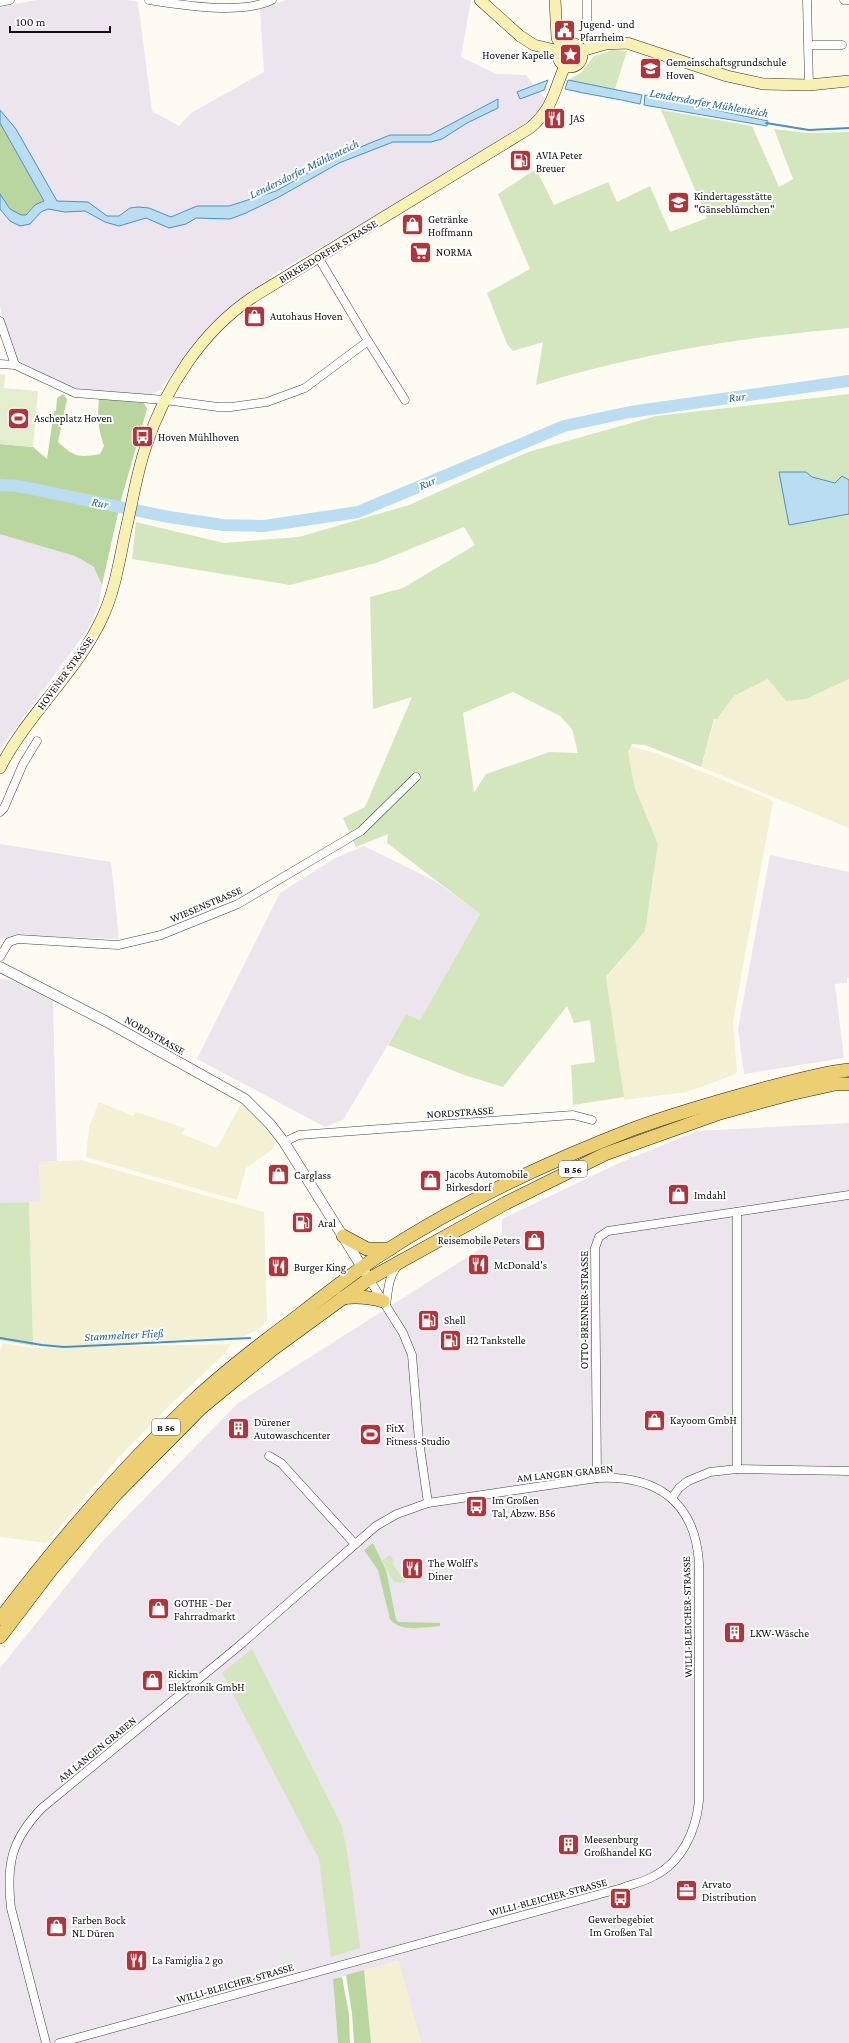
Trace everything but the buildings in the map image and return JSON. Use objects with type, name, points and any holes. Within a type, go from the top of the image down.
[{"type":"main road","points":[[480,0],[520,36],[534,45],[561,48],[573,44],[586,49],[627,43],[727,76],[763,84],[809,85],[849,81]]},
{"type":"main road","points":[[555,0],[557,38],[561,48],[558,58],[565,66],[570,67],[577,65],[586,49]]},
{"type":"main road","name":"BIRKESDORFER STRASSE","points":[[137,479],[146,445],[165,400],[199,346],[221,323],[246,301],[530,128],[538,122],[551,104],[565,66]]},
{"type":"main road","name":"HOVENER STRASSE","points":[[0,768],[33,718],[88,646],[104,615],[119,560],[137,479]]},
{"type":"main road","name":"B 56","points":[[0,1619],[43,1563],[88,1509],[146,1446],[245,1355],[362,1267],[444,1217],[499,1188],[610,1138],[715,1101],[809,1077],[849,1070]]},
{"type":"main road","name":"B 56","points":[[0,1637],[76,1539],[156,1452],[224,1387],[369,1279],[506,1203],[605,1154],[720,1113],[835,1084],[849,1084]]},
{"type":"main road","points":[[343,1236],[367,1249],[390,1249]]},
{"type":"main road","points":[[342,1298],[356,1296],[372,1298],[384,1303]]},
{"type":"street","points":[[0,2],[10,0]]},
{"type":"street","points":[[149,0],[220,7],[247,7],[272,0]]},
{"type":"street","points":[[586,49],[588,40],[587,0]]},
{"type":"street","points":[[807,0],[809,85]]},
{"type":"street","points":[[844,0],[849,0]]},
{"type":"street","points":[[809,45],[842,45]]},
{"type":"street","points":[[318,257],[405,400]]},
{"type":"street","points":[[0,321],[14,365]]},
{"type":"street","points":[[0,364],[14,365],[75,393],[165,400],[218,407],[256,404],[274,400],[304,388],[368,341]]},
{"type":"street","points":[[0,812],[4,808],[22,764],[37,741]]},
{"type":"street","name":"WIESENSTRASSE","points":[[0,957],[9,942],[18,939],[118,945],[130,943],[161,935],[238,904],[361,831],[416,778]]},
{"type":"street","name":"NORDSTRASSE","points":[[0,968],[107,1022],[245,1100],[270,1124],[284,1142],[369,1279]]},
{"type":"street","name":"NORDSTRASSE","points":[[284,1142],[299,1135],[572,1116],[592,1120]]},
{"type":"street","name":"OTTO-BRENNER-STRASSE","points":[[597,1478],[596,1242],[599,1237],[608,1231],[849,1195]]},
{"type":"street","points":[[737,1469],[738,1212]]},
{"type":"street","points":[[384,1303],[392,1276],[405,1258]]},
{"type":"street","points":[[369,1279],[403,1333],[412,1355],[418,1441],[428,1503]]},
{"type":"street","points":[[269,1456],[281,1463],[355,1544]]},
{"type":"street","points":[[672,1498],[679,1488],[699,1475],[710,1472],[737,1469],[849,1471]]},
{"type":"street","name":"AM LANGEN GRABEN","points":[[46,2043],[11,1908],[9,1889],[12,1860],[18,1840],[27,1824],[42,1808],[239,1646],[376,1526],[397,1514],[428,1503],[597,1478],[624,1478],[640,1481],[652,1486],[672,1498]]},
{"type":"street","name":"WILLI-BLEICHER-STRASSE","points":[[59,2043],[622,1888],[655,1876],[668,1866],[681,1852],[695,1827],[699,1801],[699,1557],[692,1526],[681,1508],[672,1498]]},
{"type":"shaded area","points":[[37,0],[127,0],[138,2],[152,111],[179,126],[191,113],[264,72],[260,9],[286,0],[471,0],[461,57],[496,74],[526,75],[545,98],[541,107],[526,123],[437,180],[276,273],[244,297],[217,319],[195,343],[159,391],[146,396],[76,390],[17,360],[5,329],[0,307],[0,7]]},
{"type":"shaded area","points":[[0,533],[75,556],[95,568],[102,585],[99,604],[88,629],[0,749]]},
{"type":"shaded area","points":[[768,679],[786,701],[806,699],[849,679],[849,828],[701,767],[715,719],[717,719],[734,696]]},
{"type":"shaded area","points":[[630,746],[656,753],[767,798],[773,802],[733,1021],[736,1074],[687,1092],[624,1100],[606,978],[645,931],[658,844],[635,788],[628,752]]},
{"type":"shaded area","points":[[0,844],[111,862],[119,939],[18,935],[8,938],[0,938]]},
{"type":"shaded area","points":[[364,846],[435,881],[480,914],[420,1020],[406,1014],[343,1120],[325,1127],[197,1059],[280,893],[337,857]]},
{"type":"shaded area","points":[[770,855],[849,872],[849,978],[847,978],[847,983],[835,984],[844,1058],[744,1074],[738,1029]]},
{"type":"shaded area","points":[[0,978],[13,981],[53,1001],[57,1161],[39,1162],[41,1202],[0,1203]]},
{"type":"shaded area","points":[[99,1102],[133,1116],[136,1112],[185,1128],[182,1134],[217,1148],[241,1104],[261,1123],[276,1143],[272,1150],[246,1168],[237,1200],[86,1157],[89,1127]]},
{"type":"shaded area","points":[[849,1123],[849,2043],[421,2043],[398,1961],[333,1979],[338,2043],[0,2043],[0,1668],[101,1543],[238,1403],[502,1235],[502,1219],[617,1164],[697,1131]]},
{"type":"shaded area","points":[[81,1160],[264,1212],[267,1320],[262,1327],[243,1337],[65,1346],[33,1343],[29,1203],[41,1202],[39,1162]]},
{"type":"shaded area","points":[[3,1343],[33,1348],[231,1344],[224,1354],[170,1405],[119,1457],[46,1543],[0,1537],[0,1352]]},
{"type":"shaded area","points":[[399,1961],[421,2043],[370,2043],[364,1970]]},
{"type":"green space","points":[[613,50],[627,51],[615,89],[588,86],[568,80],[582,72],[594,56]]},
{"type":"green space","points":[[661,110],[752,126],[779,187],[793,179],[774,129],[807,133],[849,132],[849,328],[770,336],[691,348],[612,364],[536,385],[543,342],[513,351],[507,344],[487,293],[530,269],[498,194],[536,169],[554,205],[608,182],[617,202],[650,186],[670,232],[707,218]]},
{"type":"green space","points":[[0,123],[44,201],[35,205],[25,215],[21,215],[10,209],[0,194]]},
{"type":"green space","name":"Ascheplatz Hoven","points":[[0,374],[5,374],[4,388],[38,391],[33,447],[0,444]]},
{"type":"green space","points":[[63,394],[67,399],[58,442],[68,451],[81,456],[100,454],[104,446],[98,422],[99,399],[144,403],[147,409],[121,500],[102,585],[94,567],[75,556],[0,534],[0,444],[33,447],[47,459],[57,398]]},
{"type":"green space","points":[[849,394],[849,679],[806,699],[786,701],[768,679],[734,696],[717,719],[714,719],[701,767],[645,745],[632,744],[628,752],[635,788],[658,844],[645,931],[606,977],[624,1097],[573,1105],[571,1065],[595,1062],[590,1020],[574,1023],[567,1006],[503,1087],[464,1075],[388,1045],[406,1014],[420,1020],[480,914],[387,843],[388,834],[356,847],[343,818],[365,807],[412,697],[373,709],[370,597],[403,588],[475,545],[464,527],[376,563],[290,585],[132,559],[136,522],[224,543],[299,537],[409,505],[528,452],[656,416]],"holes":[[[513,692],[560,716],[572,729],[578,753],[550,752],[486,774],[474,793],[463,713]]]},
{"type":"green space","points":[[29,1202],[33,1346],[0,1340],[0,1203]]},
{"type":"green space","points":[[373,1543],[386,1570],[396,1619],[398,1622],[440,1623],[440,1626],[406,1628],[394,1623],[390,1619],[378,1570],[364,1550]]},
{"type":"green space","points":[[390,1555],[394,1561],[392,1563],[406,1583],[394,1582],[382,1560]]},
{"type":"green space","points":[[252,1649],[342,1826],[348,1857],[360,1948],[331,1957],[319,1859],[222,1673]]},
{"type":"green space","points":[[364,1970],[371,2043],[354,2043],[352,2013],[346,1975]]},
{"type":"green space","points":[[342,1977],[349,2014],[350,2043],[338,2043],[333,1979]]},
{"type":"water","points":[[548,80],[544,90],[520,99],[517,92]]},
{"type":"water","points":[[568,80],[642,95],[640,104],[565,89]]},
{"type":"water","points":[[645,95],[768,121],[767,126],[644,105]]},
{"type":"water","points":[[498,99],[498,108],[467,123],[442,139],[431,142],[393,142],[339,163],[279,197],[230,219],[196,218],[186,224],[169,228],[146,218],[119,226],[105,222],[85,211],[65,212],[48,209],[41,212],[30,224],[20,226],[10,221],[0,209],[0,194],[10,209],[21,215],[26,215],[35,205],[44,201],[0,123],[0,110],[16,129],[57,201],[88,202],[107,216],[119,216],[130,208],[138,207],[149,208],[171,217],[197,206],[229,206],[276,191],[336,157],[390,135],[430,135]]},
{"type":"water","points":[[779,472],[806,472],[812,477],[835,483],[842,476],[849,480],[849,514],[789,525]]},
{"type":"waterway","name":"Lendersdorfer Mühlenteich","points":[[766,123],[809,130],[849,128]]},
{"type":"waterway","name":"Rur","points":[[0,485],[18,486],[169,517],[223,525],[264,526],[358,512],[564,426],[630,412],[849,381]]},
{"type":"waterway","name":"Stammelner Fließ","points":[[0,1338],[64,1347],[250,1338]]},
{"type":"place","name":"Jugend- und Pfarrheim","points":[[564,30]]},
{"type":"place","name":"Hovener Kapelle","points":[[570,55]]},
{"type":"place","name":"Gemeinschaftsgrundschule Hoven","points":[[650,68]]},
{"type":"place","name":"JAS","points":[[554,118]]},
{"type":"place","name":"AVIA Peter Breuer","points":[[520,161]]},
{"type":"place","name":"Kindertagesstätte \"Gänseblümchen\"","points":[[679,202]]},
{"type":"place","name":"Getränke Hoffmann","points":[[412,225]]},
{"type":"place","name":"NORMA","points":[[420,252]]},
{"type":"place","name":"Autohaus Hoven","points":[[255,316]]},
{"type":"place","name":"Ascheplatz Hoven","points":[[18,418]]},
{"type":"place","name":"Hoven Mühlhoven","points":[[142,437]]},
{"type":"place","name":"Carglass","points":[[278,1175]]},
{"type":"place","name":"Jacobs Automobile Birkesdorf","points":[[431,1180]]},
{"type":"place","name":"Imdahl","points":[[679,1195]]},
{"type":"place","name":"Aral","points":[[302,1223]]},
{"type":"place","name":"Reisemobile Peters","points":[[535,1240]]},
{"type":"place","name":"McDonald's","points":[[478,1265]]},
{"type":"place","name":"Burger King","points":[[278,1267]]},
{"type":"place","name":"Shell","points":[[429,1320]]},
{"type":"place","name":"H2 Tankstelle","points":[[450,1340]]},
{"type":"place","name":"Kayoom GmbH","points":[[654,1420]]},
{"type":"place","name":"Dürener Autowaschcenter","points":[[238,1428]]},
{"type":"place","name":"FitX Fitness-Studio","points":[[370,1434]]},
{"type":"place","name":"Im Großen Tal, Abzw. B56","points":[[477,1506]]},
{"type":"place","name":"The Wolff's Diner","points":[[412,1569]]},
{"type":"place","name":"GOTHE - Der Fahrradmarkt","points":[[159,1609]]},
{"type":"place","name":"LKW-Wäsche","points":[[734,1633]]},
{"type":"place","name":"Rickim Elektronik GmbH","points":[[152,1680]]},
{"type":"place","name":"Meesenburg Großhandel KG","points":[[569,1845]]},
{"type":"place","name":"Arvato Distribution","points":[[686,1890]]},
{"type":"place","name":"Gewerbegebiet Im Großen Tal","points":[[621,1899]]},
{"type":"place","name":"Farben Bock NL Düren","points":[[56,1926]]},
{"type":"place","name":"La Famiglia 2 go","points":[[136,1960]]}]
